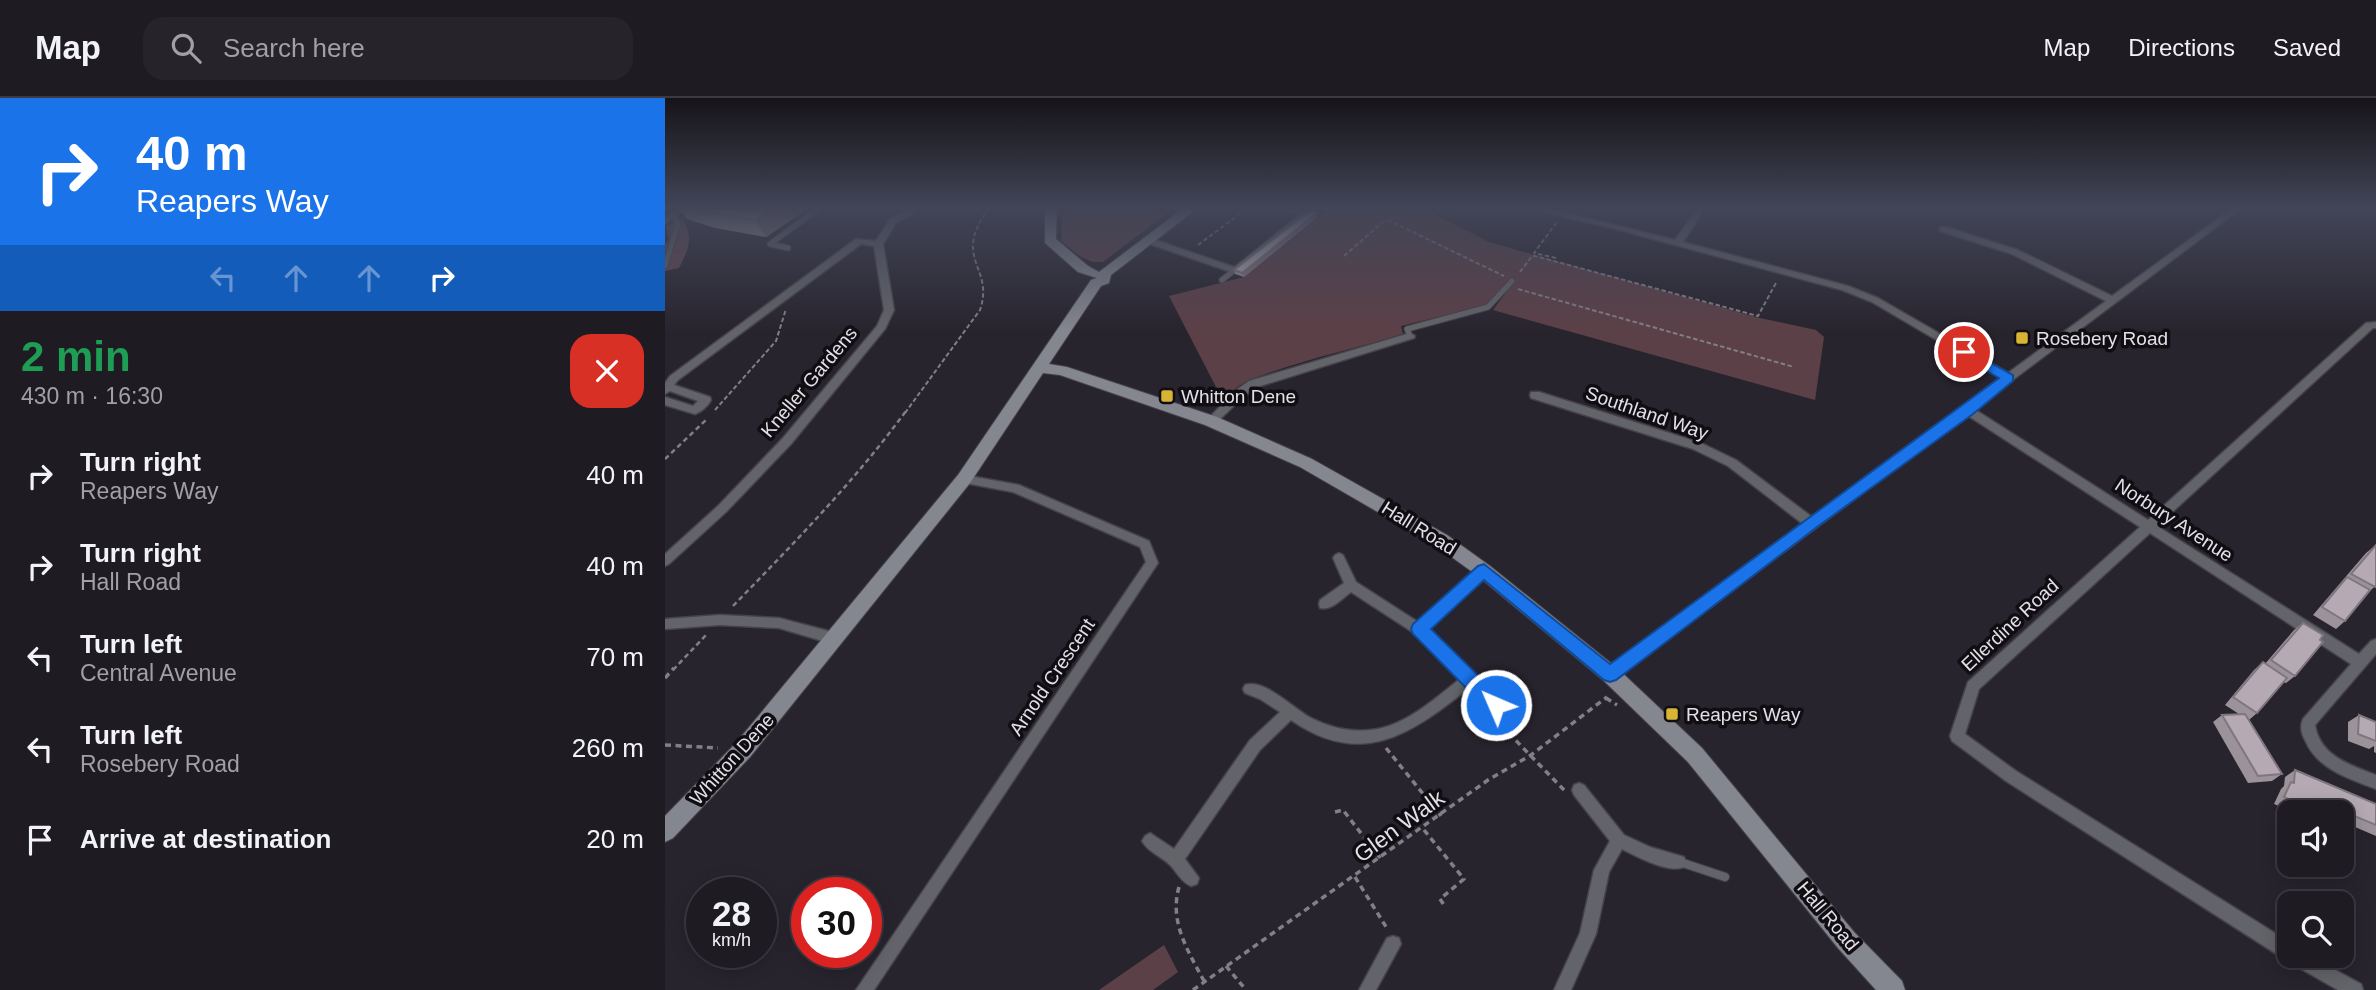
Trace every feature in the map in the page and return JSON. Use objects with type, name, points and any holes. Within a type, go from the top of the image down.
[{"type":"street","points":[[665,401],[695,410],[706,400],[667,388],[674,378],[849,249]]},
{"type":"street","name":"Kneller Gardens","points":[[665,561],[722,509],[787,440],[881,327],[889,310],[879,249]]},
{"type":"street","points":[[1059,249],[1083,269],[1098,277]]},
{"type":"street","name":"Whitton Dene","points":[[665,831],[743,750],[836,639],[964,480],[1017,397],[1041,368],[1065,325],[1098,277],[1136,249]]},
{"type":"street","points":[[1172,249],[1234,270]]},
{"type":"street","points":[[1698,249],[1845,288],[1875,300],[2008,378]]},
{"type":"street","points":[[2004,249],[2112,300]]},
{"type":"street","points":[[1616,680],[1811,523],[1968,410],[2182,249]]},
{"type":"street","name":"Ellerdine Road","points":[[2277,944],[2011,776],[1957,736],[1973,686],[2370,325],[2376,325]]},
{"type":"street","points":[[1211,421],[1253,384],[1410,336]]},
{"type":"street","name":"Hall Road","points":[[1041,368],[1062,370],[1211,421],[1306,463],[1441,540],[1484,571],[1616,680],[1695,755],[1846,940],[1893,990]]},
{"type":"street","name":"Southland Way","points":[[1535,395],[1697,446],[1732,463],[1811,523]]},
{"type":"street","name":"Norbury Avenue","points":[[1968,410],[2360,662]]},
{"type":"street","name":"Arnold Crescent","points":[[864,990],[1153,563],[1145,544],[1015,488],[964,480]]},
{"type":"street","points":[[1339,558],[1352,584],[1419,629],[1496,705]]},
{"type":"street","points":[[1419,629],[1484,571]]},
{"type":"street","points":[[1325,604],[1352,584]]},
{"type":"street","points":[[665,624],[720,621],[779,623],[836,639]]},
{"type":"street","points":[[2376,645],[2308,723],[2308,736],[2318,751],[2331,763],[2376,782]]},
{"type":"street","points":[[1250,689],[1271,697],[1289,713],[1326,732],[1344,736],[1377,737],[1410,725],[1470,679]]},
{"type":"street","points":[[1175,859],[1196,835],[1241,760],[1267,729],[1289,713]]},
{"type":"street","points":[[1579,790],[1619,840],[1648,854],[1678,862]]},
{"type":"street","points":[[1562,990],[1588,934],[1602,870],[1619,840]]},
{"type":"street","points":[[1150,841],[1175,859],[1191,878]]},
{"type":"street","points":[[1367,990],[1393,944]]},
{"type":"street","points":[[2316,968],[2355,990]]},
{"type":"lane","points":[[665,266],[670,249]]},
{"type":"lane","points":[[1222,280],[1260,249]]},
{"type":"lane","points":[[1410,336],[1407,329],[1487,307],[1512,280]]},
{"type":"lane","points":[[1678,862],[1725,877]]},
{"type":"path","points":[[665,678],[830,508],[873,458],[980,310],[986,295],[970,249]]},
{"type":"path","points":[[1187,254],[1194,249]]},
{"type":"path","points":[[1344,256],[1352,249]]},
{"type":"path","points":[[1447,249],[1512,280],[1531,256],[1535,256],[1758,316],[1782,271]]},
{"type":"path","points":[[1537,249],[1534,253],[1556,258]]},
{"type":"path","points":[[1520,290],[1794,367]]},
{"type":"path","points":[[665,459],[727,398],[776,341],[786,311],[783,299]]},
{"type":"path","name":"Glen Walk","points":[[1193,990],[1489,780],[1531,755],[1616,680]]},
{"type":"path","points":[[1496,705],[1487,711],[1566,792],[1579,790]]},
{"type":"path","points":[[1377,737],[1441,816]]},
{"type":"path","points":[[665,744],[743,750]]},
{"type":"path","points":[[1335,812],[1343,810],[1381,859]]},
{"type":"path","points":[[1423,829],[1464,879],[1440,898],[1444,905]]},
{"type":"path","points":[[1355,877],[1388,928],[1393,944]]},
{"type":"path","points":[[1191,878],[1178,888],[1173,909],[1183,940],[1204,981]]},
{"type":"path","points":[[1226,966],[1246,990]]},
{"type":"shaded area","points":[[665,249],[688,249],[679,268],[665,271]]},
{"type":"shaded area","points":[[1071,249],[1121,249],[1103,262],[1093,262]]},
{"type":"shaded area","points":[[1280,249],[1513,249],[1760,318],[1816,330],[1824,337],[1815,400],[1493,310],[1513,283],[1509,280],[1484,306],[1401,326],[1403,334],[1308,360],[1252,379],[1241,384],[1218,404],[1201,405],[1187,401],[1216,387],[1169,296],[1244,277]]},
{"type":"shaded area","points":[[1164,945],[1178,972],[1153,990],[1099,990]]},
{"type":"building","points":[[1262,249],[1272,249],[1242,273],[1234,270]]},
{"type":"building","points":[[2376,545],[2376,585],[2375,587],[2351,574]]},
{"type":"building","points":[[2347,577],[2370,590],[2345,621],[2322,607]]},
{"type":"building","points":[[2303,623],[2323,635],[2320,640],[2323,642],[2295,676],[2271,660]]},
{"type":"building","points":[[2263,662],[2287,678],[2257,713],[2233,697]]},
{"type":"building","points":[[2245,714],[2282,774],[2258,776],[2222,715]]},
{"type":"building","points":[[2359,715],[2376,722],[2376,741],[2358,734]]},
{"type":"building","points":[[2295,770],[2376,804],[2376,825],[2354,816],[2354,800],[2291,800],[2284,797],[2291,782],[2294,783]]},
{"type":"place","name":"Rosebery Road","points":[[2022,338]]},
{"type":"place","name":"Whitton Dene","points":[[1167,396]]},
{"type":"place","name":"Reapers Way","points":[[1672,714]]},
{"type":"route","points":[[1496,705],[1419,629],[1484,571],[1610,674],[2008,378],[1964,352]]}]
